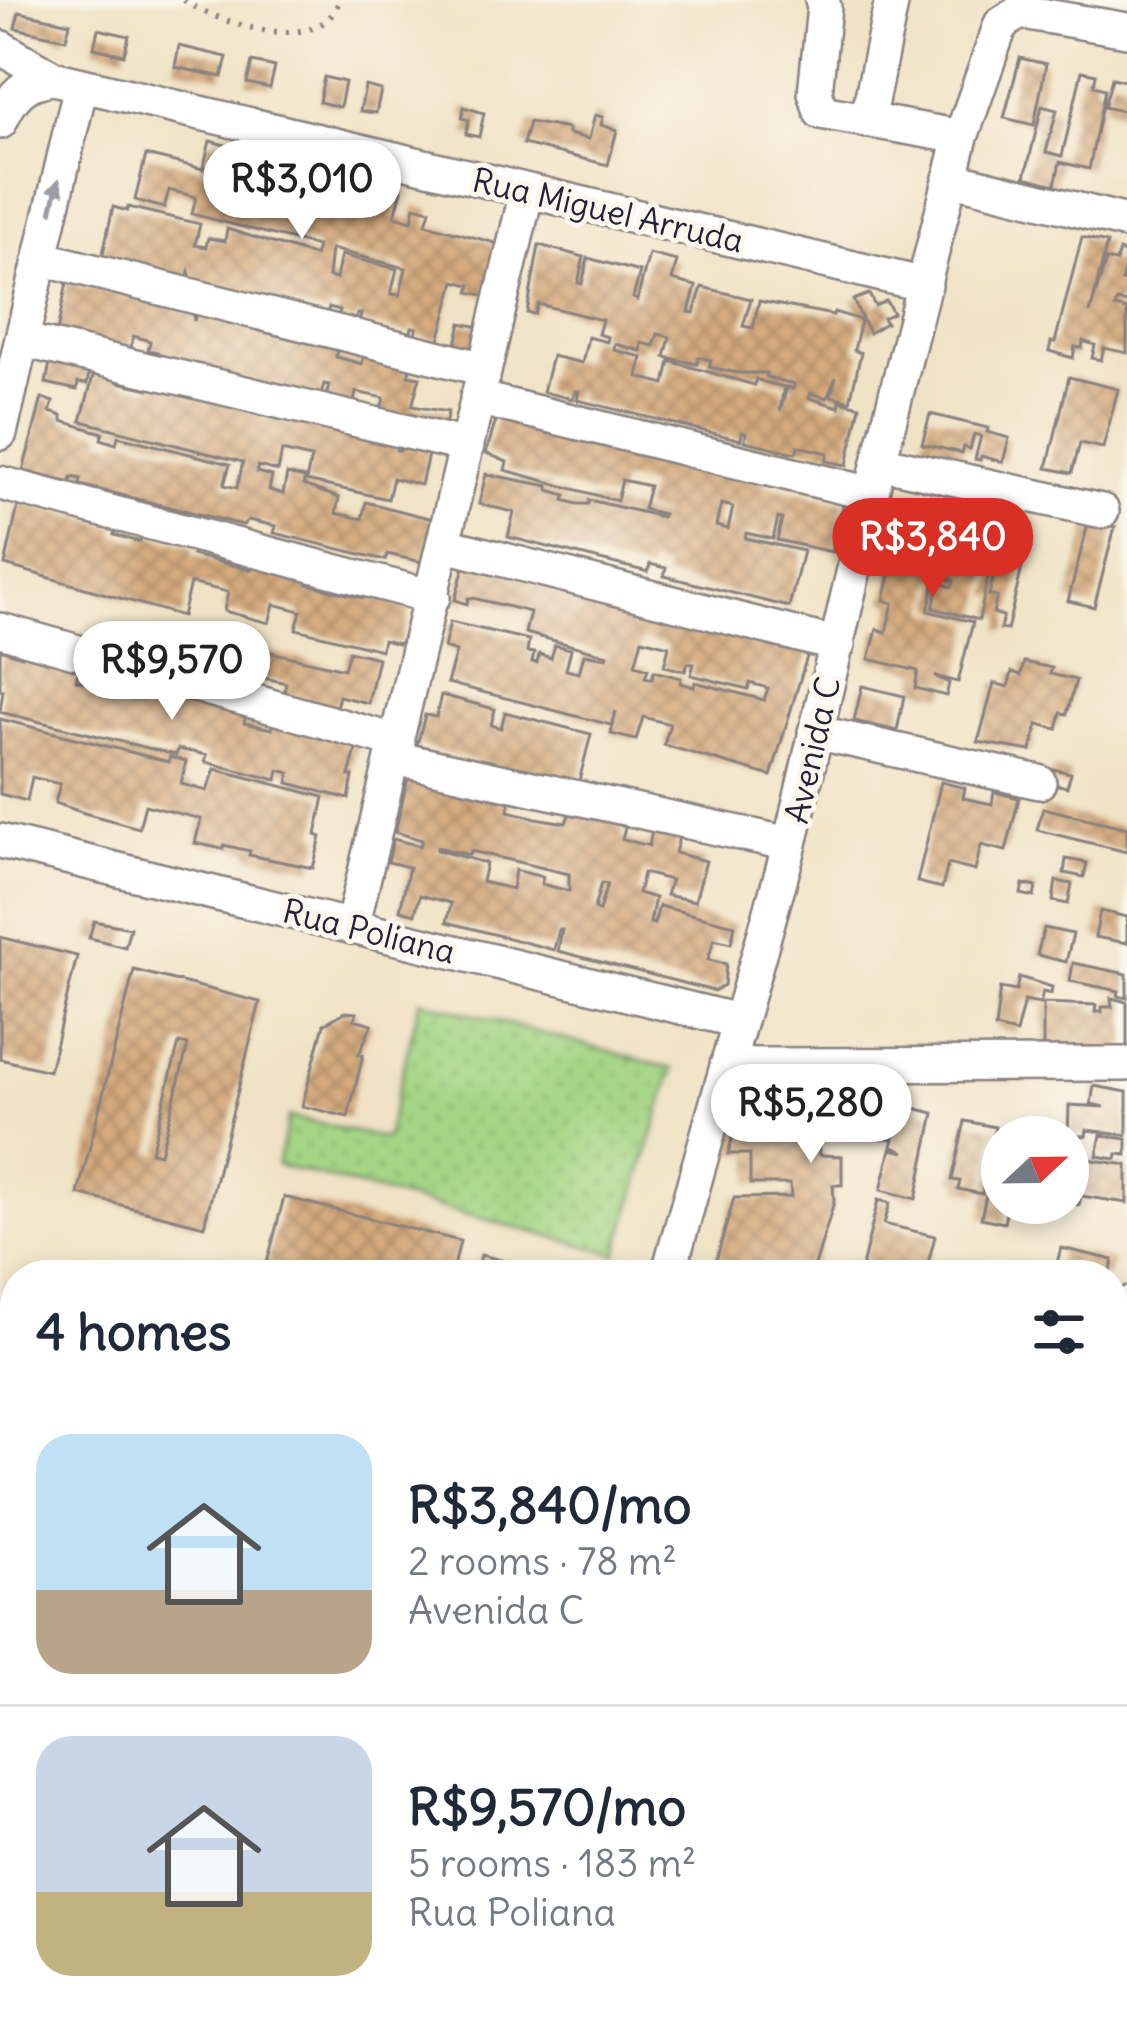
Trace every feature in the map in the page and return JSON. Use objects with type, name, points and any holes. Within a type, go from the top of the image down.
[{"type":"street","points":[[821,0],[814,93],[821,112],[961,137]]},
{"type":"street","points":[[867,121],[892,0]]},
{"type":"street","name":"Avenida C","points":[[672,1260],[790,844],[950,178],[1001,24],[1008,17],[1028,13],[1127,30]]},
{"type":"street","name":"Rua Miguel Arruda","points":[[0,47],[67,81],[925,285]]},
{"type":"street","points":[[0,122],[14,95],[28,83],[67,81],[41,258],[0,433]]},
{"type":"street","points":[[950,178],[1127,222]]},
{"type":"street","points":[[352,927],[527,190]]},
{"type":"street","points":[[41,258],[480,384],[875,478],[1102,511]]},
{"type":"street","points":[[22,340],[466,446]]},
{"type":"street","points":[[0,483],[433,597]]},
{"type":"street","points":[[446,544],[838,645]]},
{"type":"street","points":[[0,630],[396,750],[790,844]]},
{"type":"street","points":[[815,732],[1039,782]]},
{"type":"street","name":"Rua Poliana","points":[[0,841],[738,1021]]},
{"type":"street","points":[[727,1065],[1127,1064]]},
{"type":"path","points":[[184,0],[202,12],[292,35],[315,31],[335,14],[339,0]]},
{"type":"green space","points":[[420,1000],[673,1069],[617,1254],[277,1165],[289,1117],[386,1139]]},
{"type":"building","points":[[19,12],[70,23],[66,39],[15,28]]},
{"type":"building","points":[[98,29],[129,36],[124,55],[94,48]]},
{"type":"building","points":[[179,46],[227,57],[222,77],[175,67]]},
{"type":"building","points":[[1020,58],[1046,64],[1034,125],[1004,118]]},
{"type":"building","points":[[252,62],[275,67],[270,88],[247,83]]},
{"type":"building","points":[[1082,71],[1096,74],[1094,86],[1105,89],[1089,169],[1060,162],[1055,185],[1025,177],[1042,106],[1057,110],[1046,152],[1062,156]]},
{"type":"building","points":[[324,77],[345,82],[340,107],[319,102]]},
{"type":"building","points":[[1112,78],[1127,81],[1127,112],[1104,107]]},
{"type":"building","points":[[365,86],[381,90],[376,113],[360,111]]},
{"type":"building","points":[[464,107],[484,113],[479,137],[466,134],[469,120],[462,118]]},
{"type":"building","points":[[595,115],[603,117],[601,125],[617,130],[608,165],[523,144],[529,122],[568,129],[568,134],[589,139]]},
{"type":"building","points":[[210,141],[237,148],[231,176],[240,149],[286,166],[280,188],[289,190],[295,167],[320,173],[318,182],[323,183],[327,172],[344,176],[338,202],[343,202],[350,177],[402,190],[395,216],[412,221],[415,206],[430,210],[426,224],[499,244],[487,296],[469,292],[471,285],[455,281],[439,340],[415,334],[417,328],[412,327],[411,333],[359,322],[361,314],[355,321],[338,317],[340,310],[329,307],[327,314],[191,280],[189,272],[187,279],[102,258],[113,207],[200,224],[195,245],[206,247],[208,238],[225,241],[227,229],[315,256],[317,246],[192,214],[196,197],[169,190],[164,208],[135,200],[146,155],[203,169]],"holes":[[[331,249],[406,268],[400,295],[391,294],[397,269],[341,255],[336,279],[328,277]]]},
{"type":"building","points":[[1082,237],[1107,243],[1090,313],[1106,260],[1116,262],[1119,251],[1127,254],[1122,281],[1127,282],[1127,303],[1117,301],[1115,307],[1127,310],[1127,353],[1104,348],[1101,360],[1092,358],[1095,345],[1083,341],[1082,348],[1075,347],[1073,358],[1049,351]]},
{"type":"building","points":[[539,245],[584,257],[578,283],[582,284],[588,258],[640,272],[633,298],[637,300],[649,254],[677,261],[672,280],[696,286],[689,312],[694,313],[702,287],[751,299],[743,326],[753,328],[759,301],[861,320],[854,350],[861,353],[850,401],[831,396],[836,377],[827,398],[811,393],[809,398],[839,407],[840,401],[860,406],[847,465],[826,461],[828,453],[798,446],[796,453],[745,441],[742,432],[741,440],[577,400],[579,391],[573,399],[543,392],[552,356],[582,363],[588,337],[607,342],[608,337],[598,334],[602,320],[538,304],[535,314],[527,313]],"holes":[[[658,334],[670,337],[665,357],[697,364],[698,357],[711,360],[709,367],[766,373],[766,377],[794,384],[793,389],[787,387],[780,411],[784,387],[756,379],[754,385],[670,361],[665,384],[638,377],[642,357],[614,350],[615,344],[641,351],[642,343],[654,346]]]},
{"type":"building","points":[[67,282],[193,312],[194,321],[196,313],[337,348],[336,357],[362,364],[364,355],[411,366],[408,375],[420,377],[412,406],[448,412],[444,429],[380,414],[384,398],[356,392],[353,407],[325,401],[329,385],[324,384],[320,399],[155,360],[157,352],[148,350],[150,341],[133,336],[130,354],[56,337]]},
{"type":"building","points":[[869,294],[875,306],[886,301],[893,313],[869,333],[853,300]]},
{"type":"building","points":[[461,323],[479,327],[475,349],[456,344]]},
{"type":"building","points":[[51,358],[90,368],[87,384],[78,383],[77,390],[46,383]]},
{"type":"building","points":[[95,369],[119,375],[118,382],[149,389],[151,382],[398,442],[396,450],[400,451],[402,443],[429,450],[421,485],[393,478],[388,499],[306,481],[311,458],[282,451],[278,471],[258,466],[257,472],[272,476],[269,490],[283,494],[287,474],[305,478],[303,485],[339,498],[336,513],[362,519],[366,502],[437,520],[426,563],[387,554],[385,560],[274,533],[276,526],[248,520],[243,525],[80,485],[81,479],[72,477],[71,483],[23,471],[42,398],[53,402],[50,412],[62,416],[62,421],[103,433],[101,439],[116,444],[118,436],[230,464],[224,485],[237,488],[243,462],[81,421]]},
{"type":"building","points":[[1069,377],[1118,389],[1103,448],[1080,443],[1072,473],[1047,468]]},
{"type":"building","points":[[499,411],[597,444],[629,452],[631,443],[686,458],[684,465],[717,474],[719,464],[766,476],[763,485],[844,502],[832,552],[777,540],[782,519],[778,518],[773,539],[746,533],[745,538],[803,551],[789,607],[664,576],[666,568],[650,564],[648,572],[508,537],[514,512],[479,504],[486,474],[549,486],[566,495],[564,500],[577,504],[589,500],[663,514],[643,509],[649,486],[622,480],[617,501],[505,470],[507,462],[486,453]],"holes":[[[721,504],[733,507],[728,529],[716,526]]]},
{"type":"building","points":[[930,414],[1009,438],[1003,462],[981,456],[975,459],[981,436],[974,434],[970,449],[964,447],[962,453],[922,444]]},
{"type":"building","points":[[19,502],[116,527],[114,535],[140,542],[142,533],[193,547],[192,555],[252,570],[253,562],[310,578],[308,584],[363,598],[365,591],[412,603],[402,640],[398,644],[383,640],[381,650],[296,629],[301,611],[274,604],[269,623],[224,611],[228,592],[190,583],[182,616],[5,565]]},
{"type":"building","points":[[905,512],[998,536],[992,563],[934,548],[937,536],[932,535],[929,550],[990,566],[979,620],[933,608],[939,583],[952,587],[954,581],[936,576],[928,611],[973,622],[958,682],[934,676],[949,683],[946,696],[915,688],[918,671],[869,659],[877,629],[886,632],[893,603],[884,600]]},
{"type":"building","points":[[1007,520],[1032,526],[1007,630],[1000,629],[1003,616],[993,613],[997,597],[989,595]]},
{"type":"building","points":[[1089,520],[1115,527],[1094,607],[1068,601]]},
{"type":"building","points":[[466,559],[808,653],[771,776],[664,745],[670,724],[643,717],[636,740],[611,734],[616,711],[611,725],[447,683],[456,652],[444,648],[450,622],[529,640],[527,652],[534,653],[532,662],[537,663],[539,654],[551,658],[555,645],[571,649],[566,670],[579,673],[584,654],[608,655],[525,633],[530,612],[473,598],[467,604],[455,600]],"holes":[[[642,639],[669,646],[664,666],[685,671],[688,663],[694,664],[691,675],[748,689],[750,683],[768,688],[764,700],[695,682],[694,687],[654,671],[652,679],[645,677],[648,669],[635,665]]]},
{"type":"building","points":[[0,649],[22,656],[23,649],[80,664],[76,680],[104,687],[106,675],[248,708],[244,723],[272,729],[274,720],[358,742],[349,799],[288,783],[290,773],[279,770],[277,780],[205,762],[207,755],[178,749],[176,755],[0,712]]},
{"type":"building","points":[[261,650],[344,669],[349,651],[378,658],[368,703],[339,696],[336,707],[284,693],[286,683],[256,676],[253,686],[229,681],[235,656],[259,662]]},
{"type":"building","points":[[1024,662],[1076,680],[1067,714],[1061,713],[1057,729],[1038,724],[1031,751],[978,742],[994,683],[1008,687],[1012,672],[1021,675]]},
{"type":"building","points":[[862,686],[904,696],[897,731],[854,721]]},
{"type":"building","points":[[441,695],[495,709],[491,725],[501,728],[505,712],[591,734],[577,789],[417,745],[425,715],[436,717]]},
{"type":"building","points":[[0,719],[169,762],[170,757],[186,761],[181,784],[207,791],[215,769],[324,797],[313,868],[224,845],[223,849],[195,843],[201,819],[145,805],[139,828],[84,813],[55,803],[60,784],[32,777],[27,801],[0,794]]},
{"type":"building","points":[[1053,769],[1071,773],[1067,787],[1049,783]]},
{"type":"building","points":[[408,778],[510,802],[508,811],[536,818],[566,823],[570,812],[627,820],[622,839],[649,846],[653,826],[680,833],[675,853],[706,861],[695,901],[666,895],[671,880],[643,873],[638,893],[655,898],[650,923],[654,924],[659,906],[735,925],[731,943],[714,939],[708,960],[726,964],[724,985],[714,991],[558,951],[562,930],[554,950],[447,922],[451,903],[420,895],[415,914],[400,910],[409,867],[388,862],[393,839],[420,846],[422,840],[395,832]],"holes":[[[437,847],[569,874],[569,891],[541,884],[543,877],[515,870],[512,889],[482,882],[486,863]],[[601,883],[607,884],[599,911],[594,909]]]},
{"type":"building","points":[[941,782],[965,788],[963,798],[992,804],[994,792],[1019,798],[1006,851],[981,845],[975,871],[948,864],[942,888],[917,882]]},
{"type":"building","points":[[1043,808],[1127,828],[1127,852],[1037,830]]},
{"type":"building","points":[[1066,859],[1087,863],[1084,877],[1064,873]]},
{"type":"building","points":[[1056,881],[1072,884],[1068,904],[1053,901]]},
{"type":"building","points":[[1023,884],[1036,887],[1034,897],[1021,894]]},
{"type":"building","points":[[1100,911],[1127,917],[1127,943],[1095,937]]},
{"type":"building","points":[[94,921],[130,928],[125,947],[89,938]]},
{"type":"building","points":[[1044,928],[1073,934],[1066,962],[1037,955]]},
{"type":"building","points":[[0,937],[77,956],[49,1071],[0,1059]]},
{"type":"building","points":[[1073,963],[1127,974],[1127,998],[1118,996],[1119,991],[1070,981]]},
{"type":"building","points":[[134,970],[260,1002],[204,1226],[78,1194]],"holes":[[[179,1043],[188,1045],[160,1154],[151,1152]]]},
{"type":"building","points":[[1019,977],[1052,987],[1051,994],[1043,992],[1040,1004],[1024,1001],[1016,1033],[995,1028],[1000,988],[1016,991]]},
{"type":"building","points":[[1111,998],[1127,1002],[1127,1051],[1043,1052],[1043,1003],[1096,1005],[1095,1012],[1102,1012],[1102,1007],[1112,1007]]},
{"type":"building","points":[[345,1012],[357,1013],[354,1019],[372,1024],[359,1054],[363,1055],[348,1117],[302,1106],[324,1024]]},
{"type":"building","points":[[750,1082],[896,1089],[897,1128],[902,1105],[934,1113],[916,1199],[881,1190],[891,1149],[905,1152],[892,1146],[894,1139],[866,1138],[866,1132],[840,1137],[840,1131],[818,1131],[819,1155],[842,1156],[842,1185],[833,1185],[834,1202],[817,1260],[716,1260],[734,1198],[791,1197],[790,1184],[750,1184],[750,1154],[728,1154],[735,1128],[744,1128]]},
{"type":"building","points":[[1094,1086],[1127,1092],[1127,1135],[1089,1130],[1089,1116],[1069,1116],[1069,1105],[1105,1107],[1091,1104]]},
{"type":"building","points":[[965,1121],[981,1124],[981,1194],[958,1189],[960,1181],[952,1180]]},
{"type":"building","points":[[1101,1135],[1127,1139],[1127,1155],[1117,1154],[1116,1159],[1097,1156]]},
{"type":"building","points":[[1089,1159],[1127,1165],[1127,1203],[1089,1197]]},
{"type":"building","points":[[284,1197],[460,1241],[456,1260],[268,1260]]},
{"type":"building","points":[[878,1200],[890,1203],[884,1224],[935,1236],[929,1260],[864,1260]]},
{"type":"building","points":[[1061,1248],[1113,1260],[1058,1260]]}]
